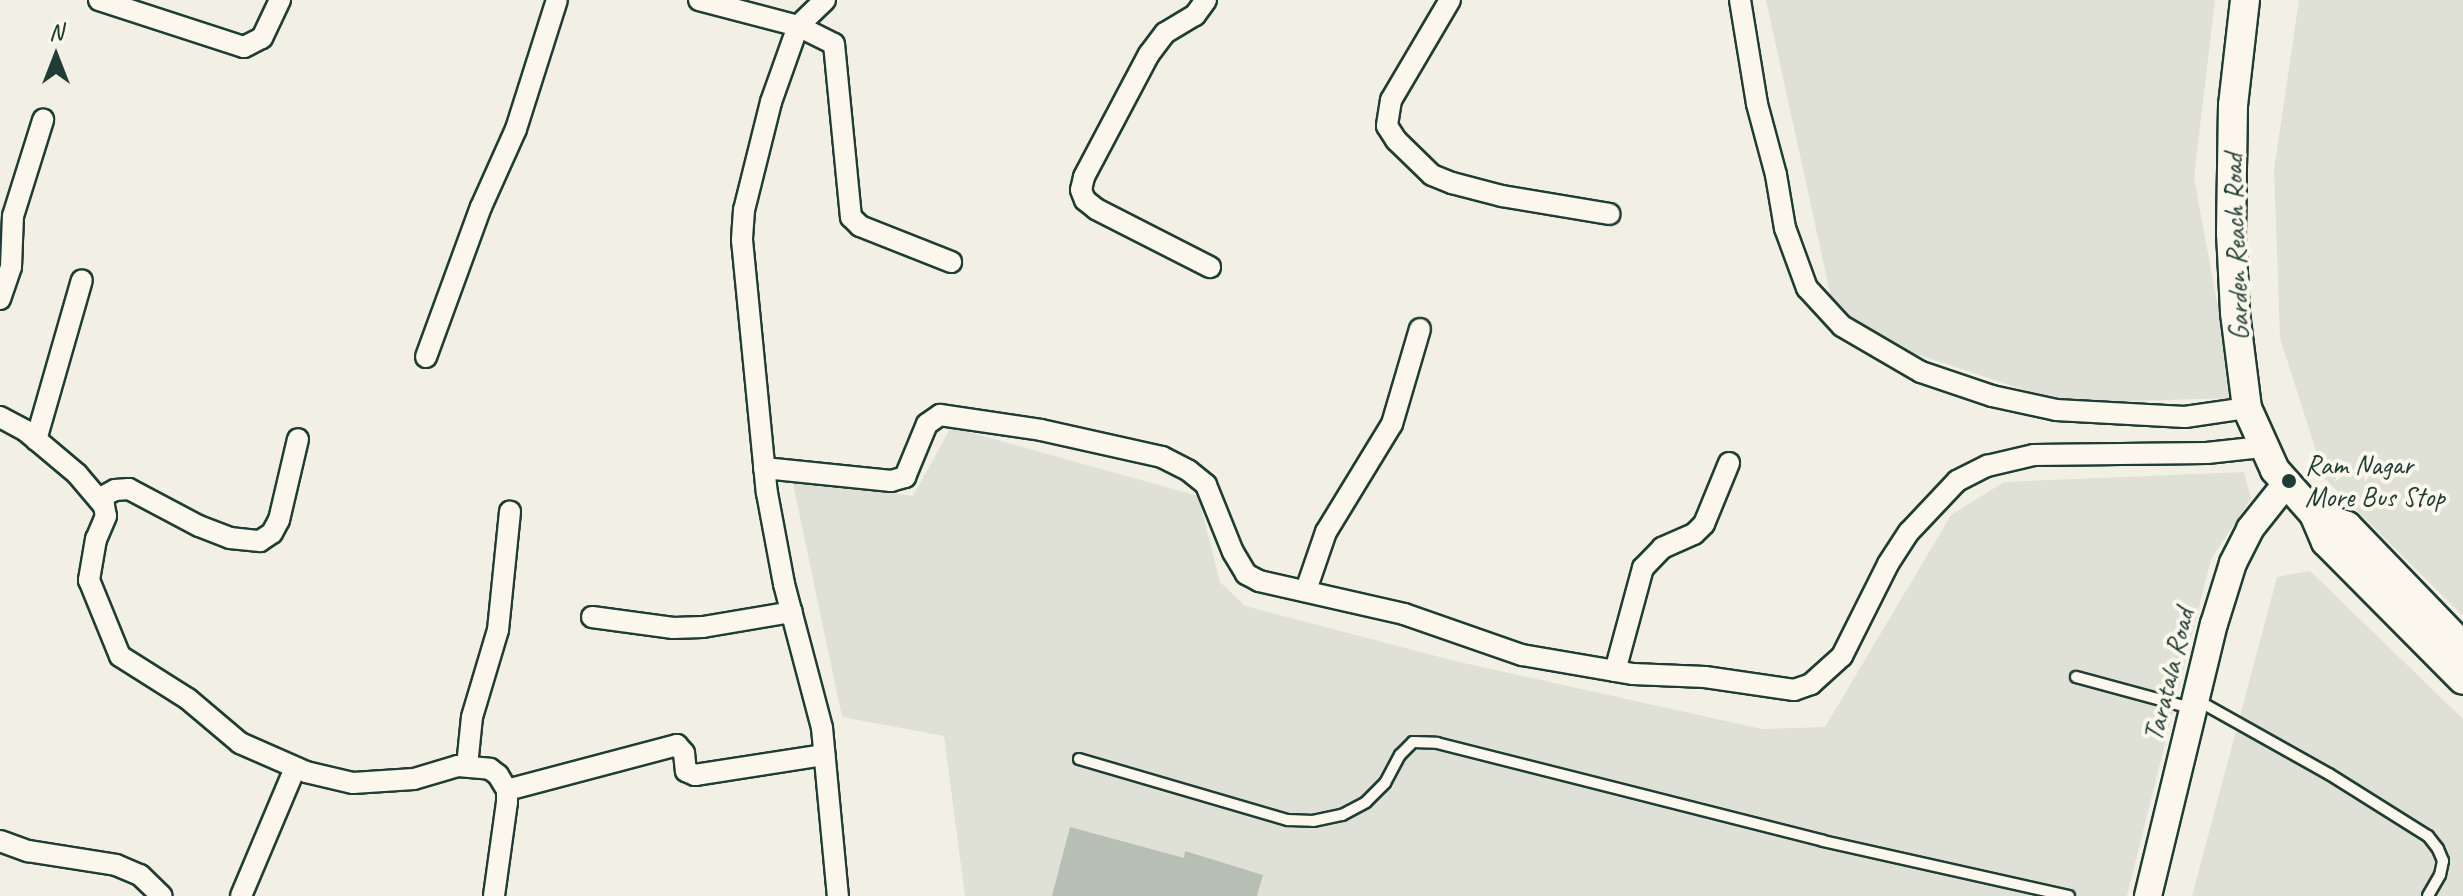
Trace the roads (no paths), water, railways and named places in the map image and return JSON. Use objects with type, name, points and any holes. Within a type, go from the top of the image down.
[{"type":"main road","name":"Garden Reach Road","points":[[2245,0],[2233,105],[2231,233],[2235,313],[2247,408],[2262,447],[2285,485],[2314,514]]},
{"type":"main road","points":[[2314,514],[2347,526],[2463,646]]},
{"type":"main road","points":[[2314,514],[2326,542],[2463,680]]},
{"type":"street","points":[[99,0],[244,47],[262,38],[280,0]]},
{"type":"street","points":[[426,357],[481,207],[516,129],[557,0]]},
{"type":"street","points":[[699,0],[798,26],[834,44],[851,217],[860,226],[951,262]]},
{"type":"street","points":[[825,0],[798,26],[771,102],[753,168],[742,240],[764,468],[792,612],[822,728],[838,896]]},
{"type":"street","points":[[1206,0],[1195,15],[1165,33],[1149,54],[1084,177],[1081,190],[1085,200],[1096,209],[1210,267]]},
{"type":"street","points":[[1450,0],[1391,100],[1387,126],[1396,140],[1432,175],[1452,183],[1502,196],[1610,214]]},
{"type":"street","points":[[1740,0],[1757,104],[1776,175],[1785,228],[1807,288],[1842,326],[1921,372],[1992,396],[2056,410],[2185,417],[2247,408]]},
{"type":"street","points":[[0,299],[11,267],[13,216],[43,120]]},
{"type":"street","points":[[36,440],[82,280]]},
{"type":"street","points":[[1306,590],[1326,532],[1392,424],[1420,329]]},
{"type":"street","points":[[764,468],[891,481],[905,477],[927,424],[947,414],[1097,442],[1162,457],[1189,471],[1206,485],[1233,552],[1246,574],[1259,581],[1404,614],[1522,655],[1615,671],[1705,677],[1794,690],[1811,684],[1842,656],[1895,553],[1933,503],[1957,481],[1987,466],[2034,455],[2207,453],[2262,447]]},
{"type":"street","points":[[0,417],[36,440],[100,498],[106,516],[96,539],[89,580],[120,656],[188,699],[240,743],[295,768],[353,783],[414,779],[442,769],[467,766],[490,769],[507,790],[494,896]]},
{"type":"street","points":[[100,498],[115,490],[129,489],[199,526],[230,538],[260,541],[272,533],[279,520],[298,439]]},
{"type":"street","points":[[1615,671],[1643,568],[1662,548],[1694,534],[1704,524],[1729,463]]},
{"type":"street","name":"Taratala Road","points":[[2148,896],[2194,704],[2233,563],[2250,529],[2285,485]]},
{"type":"street","points":[[467,766],[472,717],[498,630],[510,512]]},
{"type":"street","points":[[592,617],[688,628],[792,612]]},
{"type":"street","points":[[507,790],[677,745],[684,753],[686,771],[695,775],[824,755]]},
{"type":"street","points":[[241,896],[295,768]]},
{"type":"street","points":[[0,841],[28,851],[116,865],[140,875],[162,896]]},
{"type":"lane","points":[[2076,677],[2194,704],[2352,788],[2428,836],[2438,849],[2443,861],[2440,875],[2428,896]]},
{"type":"lane","points":[[1079,759],[1288,820],[1313,821],[1342,815],[1366,802],[1385,783],[1400,755],[1413,742],[1437,743],[1823,841],[2069,896]]},
{"type":"place","name":"Ram Nagar More Bus Stop","points":[[2289,481]]}]
